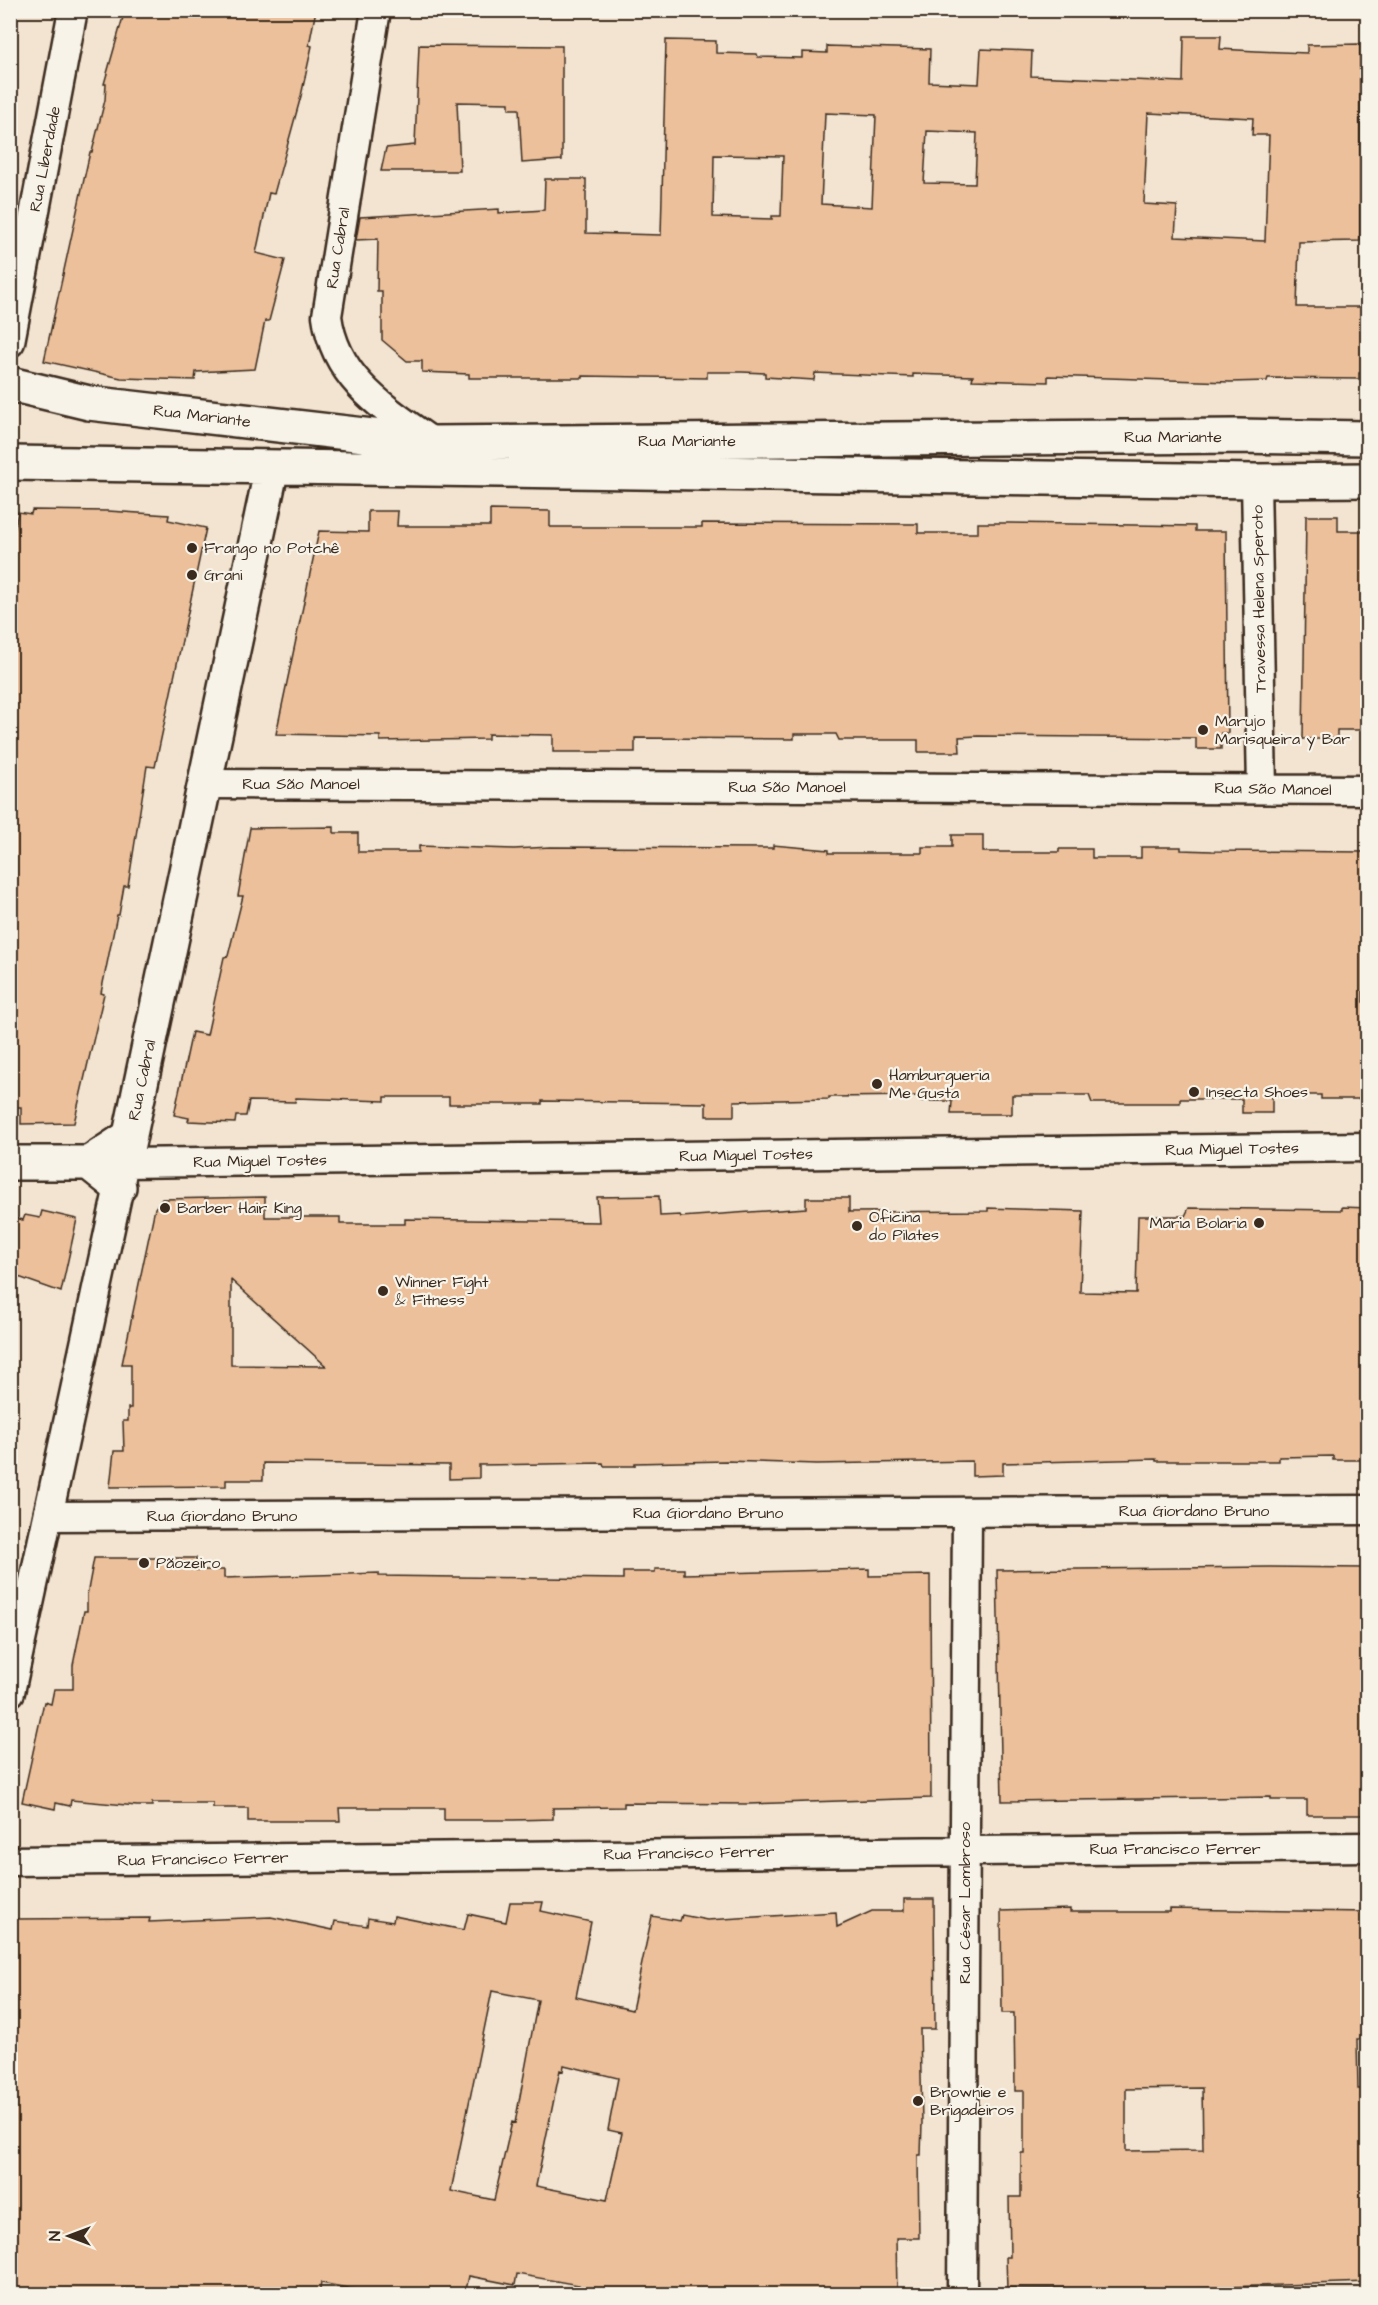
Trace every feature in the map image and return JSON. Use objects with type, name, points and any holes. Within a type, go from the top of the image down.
[{"type":"main road","name":"Rua Mariante","points":[[10,384],[89,403],[433,443],[1238,436],[1368,438]]},
{"type":"main road","name":"Rua Mariante","points":[[10,463],[1257,481],[1368,480]]},
{"type":"main road","name":"Rua Cabral","points":[[124,1162],[272,467]]},
{"type":"main road","points":[[89,1163],[124,1162]]},
{"type":"main road","points":[[10,1163],[124,1162]]},
{"type":"street","name":"Rua Liberdade","points":[[10,342],[73,10]]},
{"type":"street","name":"Rua Cabral","points":[[376,10],[327,316],[329,335],[347,372],[366,394],[433,443]]},
{"type":"street","name":"Travessa Helena Speroto","points":[[1257,481],[1262,789]]},
{"type":"street","name":"Rua São Manoel","points":[[206,784],[1368,790]]},
{"type":"street","name":"Rua Miguel Tostes","points":[[124,1162],[1368,1147]]},
{"type":"street","name":"Rua Cabral","points":[[10,1692],[124,1162]]},
{"type":"street","name":"Rua Giordano Bruno","points":[[49,1516],[1368,1510]]},
{"type":"street","name":"Rua César Lombroso","points":[[962,2295],[967,1512]]},
{"type":"street","name":"Rua Francisco Ferrer","points":[[10,1861],[1368,1847]]},
{"type":"building","points":[[125,10],[170,10],[196,17],[197,10],[316,10],[309,45],[312,46],[301,96],[274,194],[269,193],[256,253],[285,260],[269,321],[265,321],[255,369],[196,372],[195,380],[121,378],[44,361],[90,152],[92,152],[105,100],[106,84],[104,84]]},
{"type":"building","points":[[1184,36],[1221,36],[1220,49],[1256,51],[1307,53],[1307,45],[1360,44],[1360,241],[1299,242],[1297,307],[1368,307],[1368,373],[1359,373],[1359,379],[1268,378],[1267,381],[1230,382],[1048,376],[1048,382],[972,380],[973,376],[913,374],[913,377],[815,373],[814,380],[765,377],[765,373],[742,372],[707,372],[707,378],[583,376],[583,378],[469,378],[469,374],[422,372],[422,361],[407,361],[382,340],[382,291],[377,291],[378,239],[356,240],[360,217],[499,209],[499,213],[544,210],[545,179],[586,179],[586,233],[661,235],[666,40],[716,41],[716,53],[757,54],[758,57],[802,58],[802,52],[827,53],[827,46],[930,49],[929,82],[979,84],[981,49],[1032,51],[1031,76],[1183,82]],"holes":[[[825,113],[876,115],[872,207],[821,204]],[[1148,113],[1253,118],[1252,135],[1269,135],[1265,241],[1175,237],[1177,206],[1144,204]],[[927,131],[977,133],[975,184],[924,183]],[[714,155],[783,156],[781,216],[772,216],[772,219],[713,217]]]},
{"type":"building","points":[[419,45],[562,46],[562,160],[522,163],[519,109],[509,109],[509,103],[457,102],[460,171],[381,171],[386,148],[415,145]]},
{"type":"building","points":[[32,510],[169,515],[168,520],[206,528],[155,767],[147,766],[128,886],[124,886],[119,915],[117,915],[101,993],[104,994],[74,1123],[21,1124],[21,1107],[10,1107],[10,531],[14,532],[18,512],[31,514]]},
{"type":"building","points":[[490,510],[550,511],[550,527],[702,527],[702,523],[918,524],[918,533],[978,533],[978,523],[1010,523],[1195,526],[1195,531],[1226,531],[1228,733],[1221,733],[1221,749],[1196,749],[1196,738],[978,736],[959,737],[960,752],[918,752],[918,740],[839,740],[836,734],[794,734],[794,739],[635,738],[635,752],[553,752],[553,735],[488,734],[488,739],[380,741],[380,736],[276,734],[319,531],[368,532],[368,511],[398,511],[397,526],[490,526]]},
{"type":"building","points":[[1306,516],[1338,516],[1338,531],[1368,531],[1368,730],[1337,730],[1337,739],[1303,739]]},
{"type":"building","points":[[334,827],[334,833],[358,833],[358,852],[419,852],[419,846],[514,849],[550,847],[773,848],[773,845],[829,850],[829,853],[922,853],[922,847],[952,847],[952,835],[983,835],[983,852],[1059,852],[1059,849],[1092,849],[1092,858],[1141,858],[1141,847],[1181,847],[1181,850],[1212,851],[1368,852],[1368,935],[1363,935],[1363,1002],[1368,1002],[1368,1099],[1321,1099],[1321,1095],[1272,1095],[1272,1113],[1242,1113],[1242,1099],[1180,1099],[1180,1103],[1092,1103],[1089,1095],[1012,1095],[1012,1114],[951,1114],[952,1101],[921,1101],[921,1096],[829,1097],[829,1099],[734,1101],[734,1116],[706,1116],[706,1103],[542,1101],[542,1104],[449,1104],[449,1097],[385,1097],[385,1101],[296,1098],[295,1102],[249,1101],[246,1116],[236,1116],[235,1123],[188,1121],[189,1118],[174,1115],[192,1032],[207,1035],[224,957],[228,956],[243,896],[238,896],[250,828]]},
{"type":"building","points":[[659,1196],[660,1216],[680,1215],[681,1217],[806,1208],[806,1198],[849,1198],[849,1212],[988,1211],[988,1208],[1083,1211],[1080,1292],[1136,1293],[1138,1216],[1185,1216],[1189,1208],[1342,1210],[1342,1207],[1368,1208],[1368,1460],[1333,1460],[1333,1456],[1279,1457],[1279,1461],[1156,1461],[1156,1459],[1003,1463],[1003,1475],[972,1476],[972,1461],[817,1464],[726,1461],[635,1463],[635,1466],[604,1466],[603,1463],[479,1465],[479,1478],[449,1479],[449,1465],[263,1463],[263,1480],[226,1480],[226,1486],[110,1487],[114,1451],[124,1451],[123,1421],[128,1421],[128,1408],[131,1408],[131,1364],[122,1364],[155,1208],[162,1199],[265,1197],[265,1217],[340,1217],[340,1224],[405,1224],[405,1219],[599,1222],[597,1197]],"holes":[[[231,1280],[326,1366],[231,1365]]]},
{"type":"building","points":[[42,1211],[77,1219],[61,1292],[10,1274],[10,1217],[23,1220],[25,1215],[40,1218]]},
{"type":"building","points":[[94,1558],[196,1558],[196,1570],[224,1570],[224,1578],[379,1573],[379,1576],[623,1579],[623,1572],[655,1572],[655,1569],[684,1569],[684,1574],[869,1569],[869,1576],[930,1575],[931,1798],[749,1804],[624,1803],[624,1807],[553,1808],[553,1819],[513,1820],[444,1820],[444,1808],[339,1808],[340,1821],[248,1821],[248,1808],[213,1808],[213,1803],[152,1803],[152,1806],[137,1806],[71,1800],[70,1806],[56,1803],[55,1809],[22,1802],[44,1702],[51,1704],[54,1689],[73,1689],[73,1665],[84,1611],[87,1611],[87,1595]]},
{"type":"building","points":[[1363,1568],[1363,1576],[1368,1576],[1368,1815],[1307,1815],[1307,1800],[1271,1800],[1271,1797],[1002,1801],[997,1570]]},
{"type":"building","points":[[904,1899],[934,1899],[935,2029],[920,2029],[922,2123],[921,2155],[918,2155],[919,2238],[896,2238],[897,2292],[591,2295],[578,2292],[579,2285],[517,2274],[515,2285],[469,2276],[465,2295],[383,2295],[321,2283],[319,2295],[10,2295],[10,1934],[14,1919],[150,1918],[149,1922],[271,1917],[333,1930],[335,1921],[367,1926],[368,1918],[393,1922],[394,1916],[464,1930],[468,1914],[506,1922],[510,1902],[543,1902],[541,1911],[591,1922],[576,1997],[632,2010],[652,1916],[680,1921],[682,1915],[707,1920],[836,1912],[837,1927],[872,1911],[904,1911]],"holes":[[[492,1991],[538,2000],[515,2123],[512,2122],[494,2200],[451,2191]],[[564,2065],[618,2078],[608,2130],[622,2133],[607,2200],[536,2186],[560,2070],[563,2071]]]},
{"type":"building","points":[[1070,1909],[1070,1912],[1170,1912],[1170,1909],[1368,1912],[1368,2039],[1357,2039],[1358,2089],[1368,2089],[1368,2282],[1174,2289],[1007,2288],[1006,2257],[1010,2257],[1009,2197],[1021,2197],[1024,2091],[1015,2091],[1014,2013],[1002,2013],[1001,1911]],"holes":[[[1202,2088],[1203,2150],[1126,2151],[1126,2089]]]},
{"type":"place","name":"Frango no Potchê","points":[[192,548]]},
{"type":"place","name":"Grani","points":[[192,575]]},
{"type":"place","name":"Marujo Marisqueira y Bar","points":[[1203,730]]},
{"type":"place","name":"Hamburgueria Me Gusta","points":[[877,1084]]},
{"type":"place","name":"Insecta Shoes","points":[[1194,1092]]},
{"type":"place","name":"Barber Hair King","points":[[165,1208]]},
{"type":"place","name":"Maria Bolaria","points":[[1259,1223]]},
{"type":"place","name":"Oficina do Pilates","points":[[857,1226]]},
{"type":"place","name":"Winner Fight & Fitness","points":[[383,1291]]},
{"type":"place","name":"Pãozeiro","points":[[144,1563]]},
{"type":"place","name":"Brownie e Brigadeiros","points":[[918,2101]]}]
